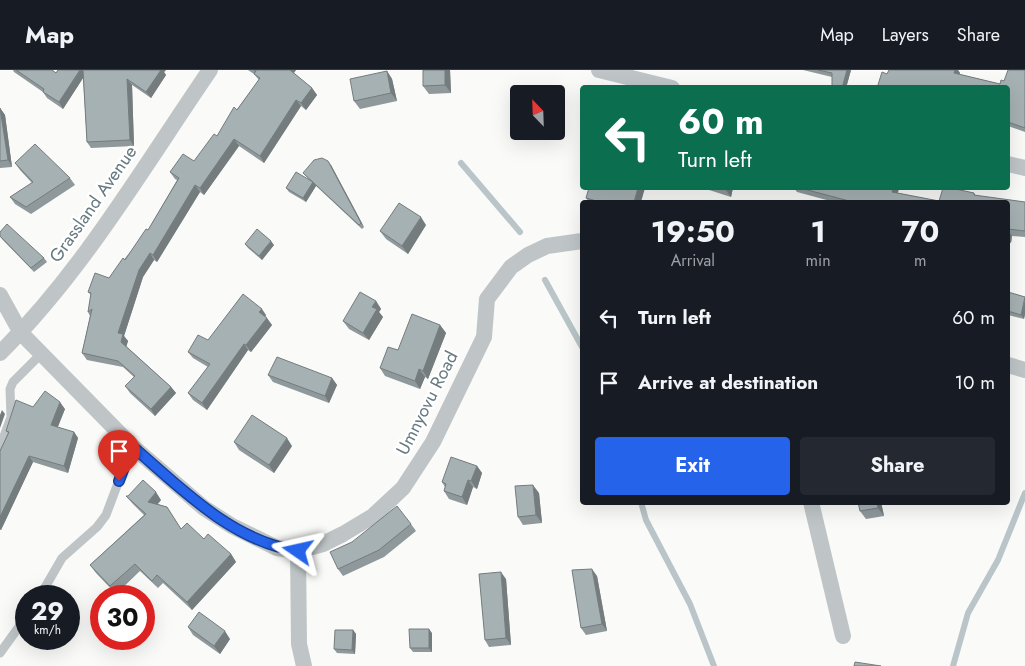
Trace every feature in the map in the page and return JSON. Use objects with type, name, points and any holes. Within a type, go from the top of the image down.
[{"type":"street","name":"Grassland Avenue","points":[[0,353],[21,333],[82,258],[210,70]]},
{"type":"street","points":[[599,70],[660,85]]},
{"type":"street","points":[[1010,164],[1025,168]]},
{"type":"street","name":"Umnyovu Road","points":[[0,295],[21,333],[41,354],[132,446],[204,508],[232,526],[277,548],[298,551],[323,544],[358,525],[373,516],[403,488],[433,442],[484,338],[487,299],[511,267],[528,255],[547,246],[580,241]]},
{"type":"street","points":[[1010,366],[1025,370]]},
{"type":"street","points":[[812,505],[843,636]]},
{"type":"street","points":[[298,551],[299,644],[304,666]]},
{"type":"lane","points":[[0,447],[11,417],[10,389],[13,382],[41,354]]},
{"type":"lane","points":[[46,585],[62,558],[106,515],[132,446]]},
{"type":"lane","points":[[0,653],[15,632]]},
{"type":"building","points":[[16,70],[52,70],[56,73],[58,70],[80,70],[59,102],[43,92],[44,89]]},
{"type":"building","points":[[83,70],[161,70],[146,92],[127,79],[130,140],[87,142]]},
{"type":"building","points":[[254,70],[290,70],[312,88],[301,103],[296,100],[260,156],[234,139],[200,188],[195,185],[153,255],[150,253],[139,270],[118,333],[123,334],[121,342],[171,387],[151,409],[125,386],[135,376],[118,361],[82,353],[92,309],[88,312],[91,293],[88,292],[95,273],[109,278],[123,258],[125,260],[146,229],[148,230],[179,178],[170,172],[183,154],[194,161],[214,134],[217,136],[234,107],[237,110],[260,78],[254,74],[256,71]]},
{"type":"building","points":[[423,70],[445,70],[445,85],[423,86]]},
{"type":"building","points":[[818,70],[847,70],[843,85],[832,85],[832,73]]},
{"type":"building","points":[[889,70],[955,70],[954,73],[1000,84],[1001,80],[1004,81],[1008,70],[1025,70],[1025,128],[1010,123],[1010,85],[878,85],[882,72],[887,74]]},
{"type":"building","points":[[387,71],[391,93],[354,101],[350,79]]},
{"type":"building","points":[[0,108],[8,160],[0,161]]},
{"type":"building","points":[[35,144],[70,178],[26,207],[10,197],[33,182],[15,163]]},
{"type":"building","points":[[322,158],[328,161],[361,223],[359,225],[303,173],[314,160]]},
{"type":"building","points":[[296,172],[313,182],[303,198],[286,188]]},
{"type":"building","points":[[588,190],[637,190],[635,200],[593,200],[586,198]]},
{"type":"building","points":[[808,190],[892,190],[892,192],[934,200],[845,200]]},
{"type":"building","points":[[942,190],[960,190],[974,193],[974,195],[1025,202],[1025,231],[1010,229],[1010,200],[939,200]]},
{"type":"building","points":[[399,203],[421,217],[402,246],[380,231]]},
{"type":"building","points":[[7,224],[44,258],[31,268],[0,236],[0,232]]},
{"type":"building","points":[[257,229],[271,241],[259,256],[245,244]]},
{"type":"building","points":[[360,292],[376,301],[372,307],[377,309],[363,333],[343,321]]},
{"type":"building","points":[[1010,293],[1025,297],[1021,315],[1010,312]]},
{"type":"building","points":[[243,294],[262,309],[259,312],[267,318],[246,345],[244,344],[202,403],[188,393],[210,364],[188,352],[198,335],[208,340]]},
{"type":"building","points":[[412,314],[440,325],[423,371],[419,369],[415,381],[380,368],[388,347],[398,350]]},
{"type":"building","points":[[277,357],[332,378],[325,396],[268,375]]},
{"type":"building","points":[[45,391],[60,402],[51,425],[74,432],[64,466],[29,456],[0,517],[0,451],[9,432],[6,431],[16,400],[33,407]]},
{"type":"building","points":[[252,415],[287,438],[269,465],[234,442]]},
{"type":"building","points":[[451,457],[477,466],[471,481],[468,480],[462,497],[444,491],[446,484],[442,482]]},
{"type":"building","points":[[143,480],[156,492],[148,502],[167,507],[181,529],[187,523],[204,539],[208,534],[231,554],[187,602],[157,575],[152,581],[135,564],[111,585],[90,565],[146,514],[126,496]]},
{"type":"building","points":[[533,485],[536,515],[518,517],[515,486]]},
{"type":"building","points":[[859,505],[878,505],[878,508],[860,511]]},
{"type":"building","points":[[397,506],[411,524],[379,550],[338,569],[330,552],[352,542]]},
{"type":"building","points":[[592,569],[602,624],[581,628],[572,570]]},
{"type":"building","points":[[501,572],[506,638],[485,640],[479,574]]},
{"type":"building","points":[[199,612],[225,631],[214,646],[188,627]]},
{"type":"building","points":[[409,629],[429,629],[429,648],[410,648]]},
{"type":"building","points":[[335,630],[353,630],[352,650],[334,649]]},
{"type":"building","points":[[855,662],[881,666],[854,666]]},
{"type":"waterway","points":[[461,163],[520,232]]},
{"type":"waterway","points":[[545,280],[580,343]]},
{"type":"waterway","points":[[953,666],[968,613],[998,560],[1025,493]]},
{"type":"waterway","points":[[642,505],[646,520],[690,604],[714,666]]},
{"type":"route","points":[[119,481],[132,446],[204,508],[232,526],[250,537],[277,548],[298,551]]}]
